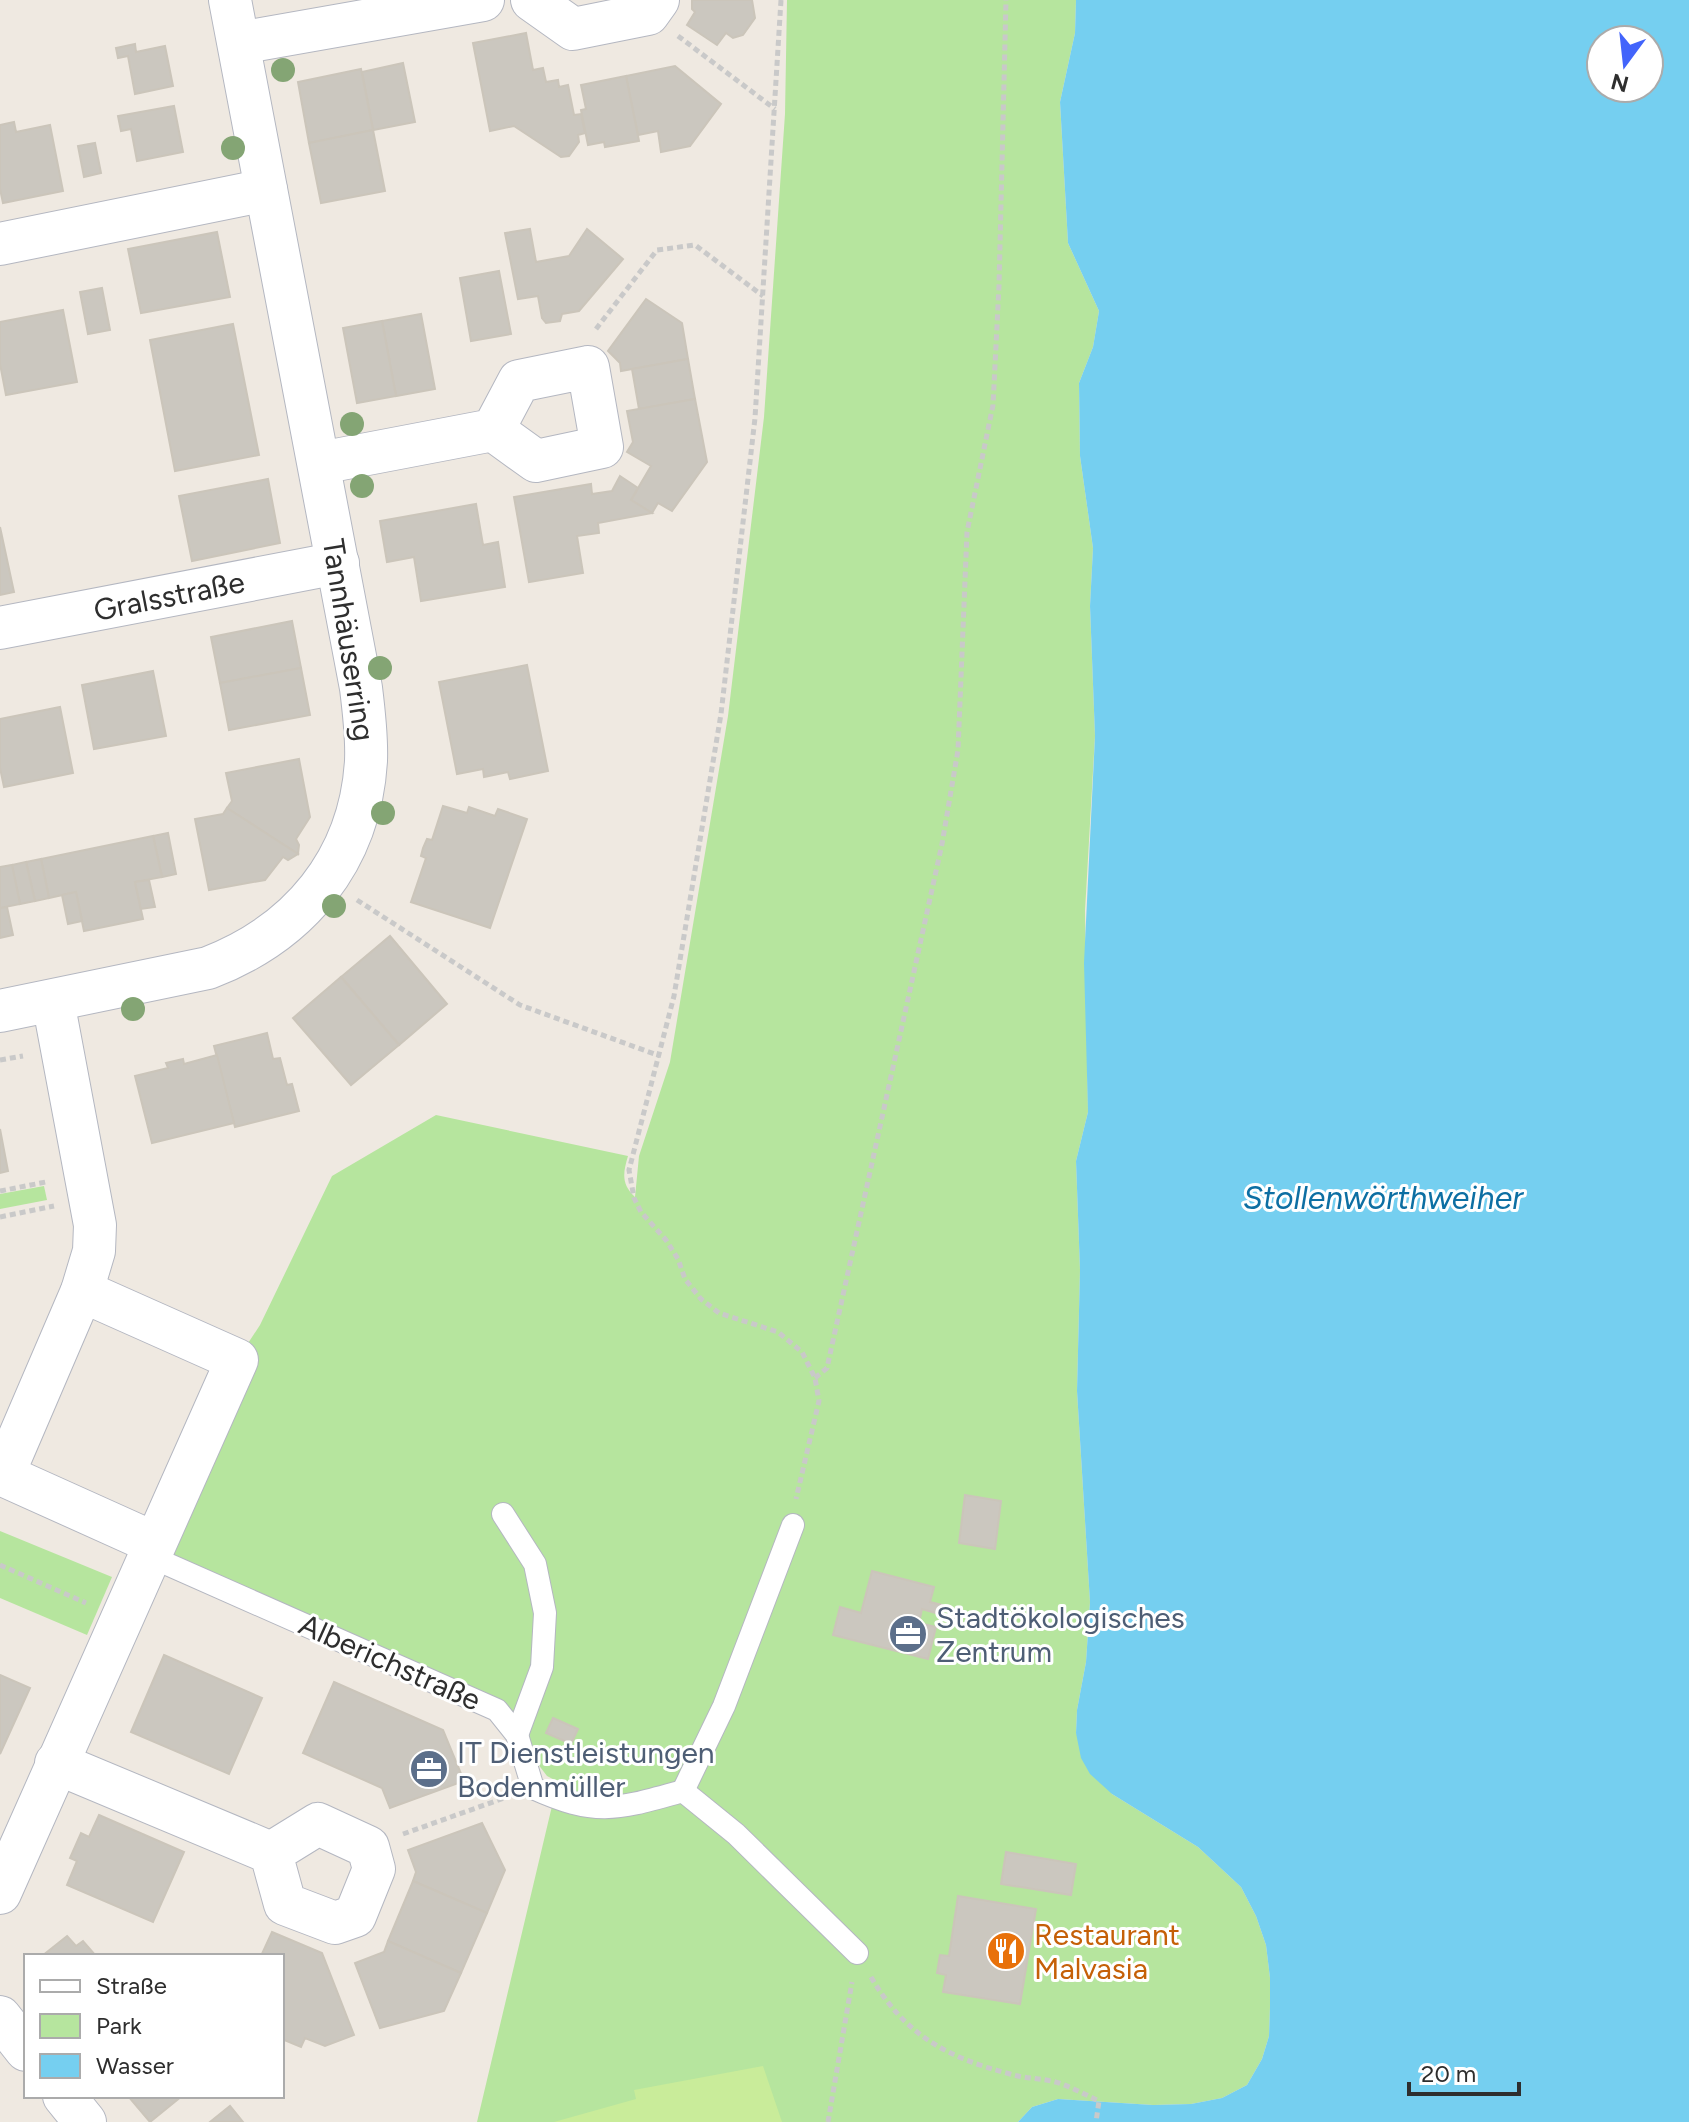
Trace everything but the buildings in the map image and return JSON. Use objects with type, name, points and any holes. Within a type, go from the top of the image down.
[{"type":"street","name":"Tannhäuserring","points":[[0,1011],[208,968],[241,955],[272,936],[297,915],[325,880],[343,853],[362,795],[366,761],[361,688],[230,0]]},
{"type":"street","points":[[239,43],[483,0]]},
{"type":"street","points":[[532,0],[573,29],[653,7]]},
{"type":"street","points":[[0,244],[266,190]]},
{"type":"street","points":[[320,463],[493,430],[536,461],[602,447],[588,367],[519,381],[493,430]]},
{"type":"street","name":"Gralsstraße","points":[[0,628],[338,563]]},
{"type":"street","name":"Alberichstraße","points":[[53,1001],[95,1225],[94,1251],[82,1291],[3,1475],[152,1550]]},
{"type":"street","points":[[0,1893],[237,1360],[82,1291]]},
{"type":"street","points":[[56,1763],[271,1853]]},
{"type":"street","points":[[318,1824],[368,1847],[374,1869],[355,1916],[335,1923],[285,1904],[271,1853],[318,1824]]},
{"type":"street","points":[[0,2017],[24,2047]]},
{"type":"street","points":[[66,2098],[85,2122]]},
{"type":"lane","points":[[503,1514],[535,1564],[545,1613],[542,1667],[517,1735]]},
{"type":"lane","points":[[533,1788],[587,1808],[620,1807],[683,1791],[724,1706],[793,1525]]},
{"type":"lane","name":"Alberichstraße","points":[[152,1550],[497,1710],[517,1735],[533,1788]]},
{"type":"lane","points":[[683,1791],[736,1834],[857,1953]]},
{"type":"path","points":[[781,0],[755,418],[721,714],[674,996],[629,1170],[634,1198],[641,1212],[666,1240],[678,1259],[685,1279],[701,1299],[719,1313],[778,1332],[802,1352],[815,1378],[819,1401],[799,1482],[793,1525]]},
{"type":"path","points":[[815,1378],[827,1368],[942,844],[958,750],[967,532],[993,405],[1006,0]]},
{"type":"path","points":[[653,7],[775,109]]},
{"type":"path","points":[[588,367],[587,341],[657,250],[695,245],[763,296]]},
{"type":"path","points":[[325,880],[520,1005],[660,1056]]},
{"type":"path","points":[[0,1191],[88,1187]]},
{"type":"path","points":[[0,1217],[88,1187]]},
{"type":"path","points":[[0,1565],[120,1618]]},
{"type":"path","points":[[368,1847],[533,1788]]},
{"type":"path","points":[[828,2122],[857,1953]]},
{"type":"path","points":[[857,1953],[900,2019],[922,2036],[951,2053],[983,2066],[1013,2076],[1060,2084],[1099,2101],[1096,2122]]},
{"type":"green space","points":[[787,0],[1076,0],[1075,33],[1060,102],[1068,243],[1099,311],[1093,347],[1079,383],[1080,456],[1093,548],[1090,606],[1095,736],[1085,911],[1088,1112],[1076,1161],[1080,1270],[1077,1391],[1090,1602],[1076,1733],[1112,1794],[1198,1847],[1241,1887],[1266,1945],[1270,1978],[1269,2036],[1262,2059],[1247,2085],[1222,2098],[1191,2104],[1153,2105],[1058,2099],[1032,2107],[1018,2122],[477,2122],[552,1806],[593,1800],[547,1776],[497,1710],[149,1556],[237,1360],[260,1325],[332,1176],[436,1115],[628,1156],[624,1178],[627,1188],[635,1197],[639,1156],[670,1062],[728,716],[764,417],[785,114]]},
{"type":"green space","points":[[44,1186],[47,1200],[0,1209],[0,1194]]},
{"type":"green space","points":[[0,1531],[112,1577],[87,1635],[0,1598]]},
{"type":"green space","points":[[763,2066],[782,2122],[554,2122],[636,2099],[634,2090]]},
{"type":"water","name":"Stollenwörthweiher","points":[[1076,0],[1689,0],[1689,2122],[1018,2122],[1032,2107],[1058,2099],[1153,2105],[1191,2104],[1222,2098],[1247,2085],[1262,2059],[1269,2036],[1270,2007],[1266,1945],[1241,1887],[1198,1847],[1112,1794],[1090,1774],[1081,1758],[1076,1733],[1090,1602],[1077,1391],[1080,1270],[1076,1161],[1088,1112],[1084,963],[1095,736],[1090,606],[1093,548],[1080,456],[1079,383],[1093,347],[1099,311],[1068,243],[1060,102],[1075,33]]},
{"type":"place","name":"Stadtökologisches Zentrum","points":[[908,1634]]},
{"type":"place","name":"IT Dienstleistungen Bodenmüller","points":[[429,1769]]},
{"type":"place","name":"Restaurant Malvasia","points":[[1006,1951]]}]
